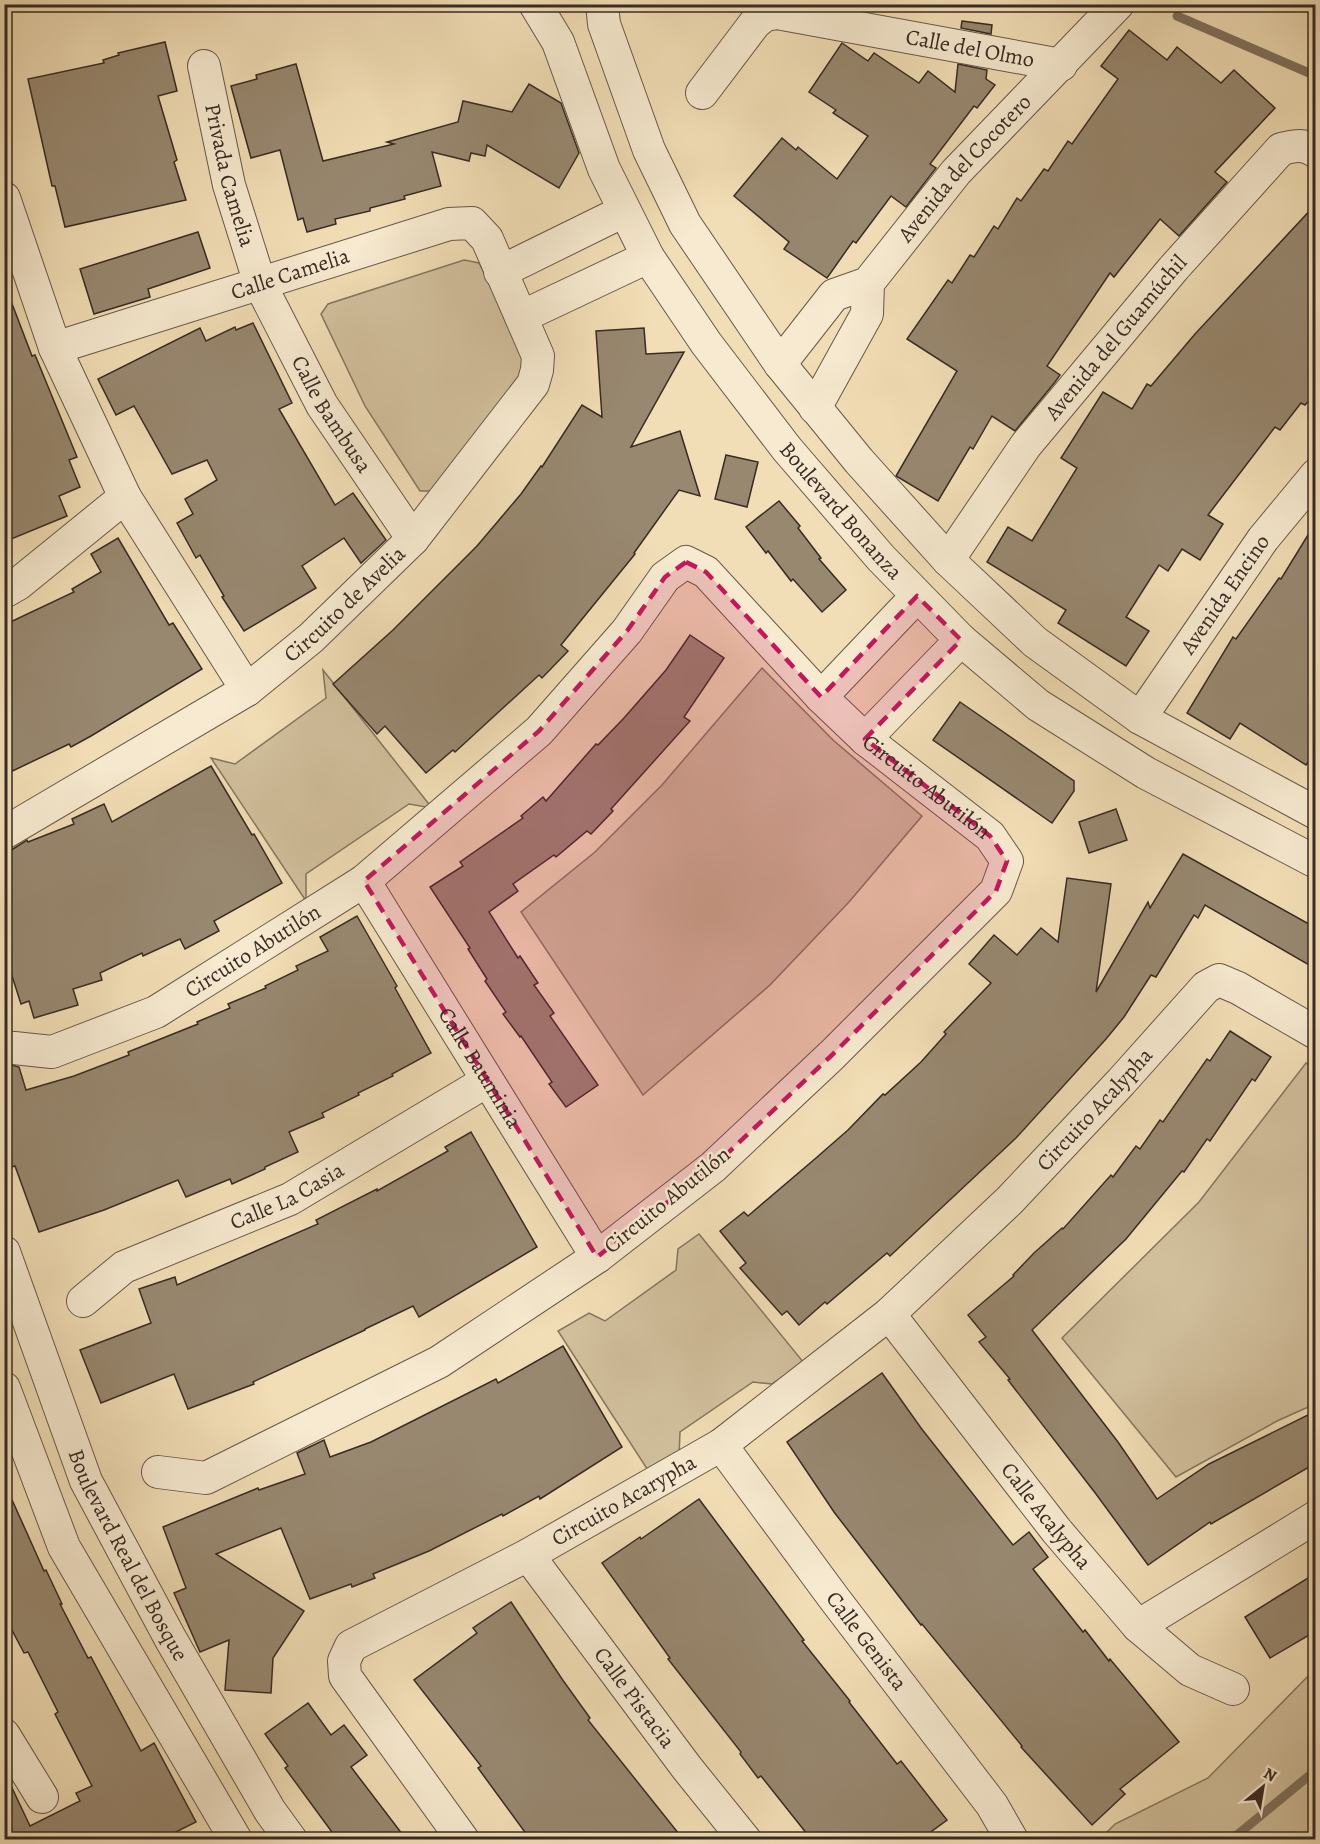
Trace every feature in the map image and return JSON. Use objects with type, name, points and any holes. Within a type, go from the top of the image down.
[{"type":"street","name":"Boulevard Bonanza","points":[[535,4],[558,42],[604,169],[648,257],[706,343],[787,449],[881,558],[961,640],[1038,705],[1146,773],[1304,856]]},
{"type":"street","name":"Boulevard Bonanza","points":[[602,4],[604,24],[649,150],[685,224],[780,364],[859,461],[948,560],[1035,642],[1140,718],[1316,814]]},
{"type":"street","name":"Avenida del Cocotero","points":[[868,283],[956,172],[1118,4]]},
{"type":"street","name":"Calle del Olmo","points":[[702,93],[755,23],[765,15],[777,13],[880,30],[1061,65]]},
{"type":"street","name":"Privada Camelia","points":[[204,66],[229,185],[261,284]]},
{"type":"street","name":"Avenida del Guamúchil","points":[[948,560],[1026,445],[1173,269],[1281,150],[1296,145],[1312,149]]},
{"type":"street","points":[[604,169],[649,150]]},
{"type":"street","points":[[5,203],[55,348],[125,497],[247,690]]},
{"type":"street","points":[[501,272],[624,211]]},
{"type":"street","name":"Calle Camelia","points":[[55,348],[449,224],[472,224],[487,239],[501,272]]},
{"type":"street","points":[[520,317],[648,257]]},
{"type":"street","name":"Circuito de Avelia","points":[[4,833],[247,690],[311,638],[413,539],[533,384],[538,356],[501,272]]},
{"type":"street","points":[[780,364],[834,296],[868,283],[867,314],[816,408]]},
{"type":"street","name":"Calle Bambusa","points":[[261,284],[322,405],[413,539]]},
{"type":"street","name":"Avenida Encino","points":[[1140,718],[1263,539],[1316,475]]},
{"type":"street","points":[[4,592],[18,584],[125,497]]},
{"type":"street","name":"Circuito Abutilón","points":[[14,1048],[52,1052],[156,1012],[364,881],[539,731],[627,631],[665,577],[686,562],[706,572],[821,697],[865,739],[990,836],[1007,861],[996,891],[832,1055],[713,1167],[597,1257],[439,1362],[206,1478],[158,1472]]},
{"type":"street","points":[[821,697],[917,596]]},
{"type":"street","points":[[865,739],[961,640]]},
{"type":"street","points":[[1304,856],[1316,814]]},
{"type":"street","name":"Calle Bauminia","points":[[364,881],[597,1257]]},
{"type":"street","name":"Circuito Acalypha","points":[[890,1314],[1010,1201],[1206,987],[1219,980],[1238,988],[1316,1034]]},
{"type":"street","name":"Calle La Casia","points":[[84,1301],[124,1267],[290,1199],[487,1081]]},
{"type":"street","name":"Boulevard Real del Bosque","points":[[8,1272],[86,1481],[170,1638],[270,1811],[291,1839]]},
{"type":"street","name":"Circuito Acarypha","points":[[463,1839],[345,1676],[344,1660],[351,1646],[528,1555],[721,1445],[890,1314]]},
{"type":"street","name":"Calle Acalypha","points":[[890,1314],[1056,1530],[1138,1626],[1190,1670],[1233,1689]]},
{"type":"street","name":"Boulevard Real del Bosque","points":[[4,1388],[64,1547],[232,1838]]},
{"type":"street","name":"Calle Genista","points":[[721,1445],[833,1597],[992,1805],[1012,1839]]},
{"type":"street","points":[[1138,1626],[1316,1517]]},
{"type":"street","name":"Calle Pistacia","points":[[528,1555],[687,1768],[745,1839]]},
{"type":"street","points":[[4,1735],[42,1797]]},
{"type":"highlighted area","points":[[686,562],[706,572],[821,697],[917,596],[961,640],[865,739],[990,836],[1007,861],[996,891],[832,1055],[713,1167],[597,1257],[364,881],[539,731],[627,631],[665,577]]},
{"type":"shaded area","points":[[464,260],[479,263],[527,356],[526,378],[439,491],[420,491],[365,406],[321,314],[328,304]]},
{"type":"shaded area","points":[[762,668],[833,740],[922,816],[849,902],[770,985],[643,1095],[521,912],[595,852],[662,785]]},
{"type":"shaded area","points":[[323,670],[432,808],[409,804],[306,874],[306,901],[211,758],[235,764],[326,698]]},
{"type":"shaded area","points":[[1306,1063],[1316,1069],[1315,1404],[1277,1421],[1176,1477],[1062,1338],[1199,1202]]},
{"type":"shaded area","points":[[699,1234],[804,1363],[772,1384],[753,1382],[680,1432],[679,1456],[651,1475],[558,1331],[589,1313],[605,1321],[676,1270],[678,1249]]},
{"type":"shaded area","points":[[1315,1669],[1315,1839],[1100,1839],[1115,1824],[1208,1778]]},
{"type":"building","points":[[962,21],[992,25],[991,34],[961,28]]},
{"type":"building","points":[[1129,30],[1167,60],[1177,47],[1221,83],[1234,70],[1275,108],[1215,172],[1227,182],[1179,236],[1160,219],[1114,277],[1110,273],[1047,366],[1060,375],[1055,382],[1015,431],[992,416],[973,449],[970,447],[938,501],[896,476],[957,371],[907,339],[948,280],[952,283],[970,255],[974,257],[994,226],[998,229],[1017,198],[1021,201],[1044,169],[1048,171],[1068,141],[1072,144],[1118,79],[1101,66]]},
{"type":"building","points":[[165,42],[177,91],[158,96],[186,200],[65,227],[55,186],[52,186],[28,79],[104,63],[103,60],[119,55],[118,53]]},
{"type":"building","points":[[842,43],[868,61],[874,53],[919,83],[928,71],[955,92],[958,64],[987,70],[986,79],[995,85],[977,108],[974,106],[930,164],[936,168],[906,207],[891,196],[856,243],[853,241],[827,278],[784,249],[789,242],[734,196],[782,138],[796,150],[798,147],[837,179],[868,136],[833,113],[836,110],[809,92]]},
{"type":"building","points":[[296,64],[323,161],[394,144],[387,142],[458,122],[463,101],[512,112],[529,84],[561,103],[579,153],[559,188],[487,145],[485,156],[471,153],[469,161],[432,152],[441,186],[404,196],[405,199],[370,208],[370,211],[335,219],[336,224],[307,232],[303,218],[298,220],[280,150],[251,158],[231,86],[257,79],[256,75]]},
{"type":"building","points":[[1316,204],[1316,392],[1305,405],[1301,403],[1280,430],[1275,427],[1208,515],[1223,524],[1200,560],[1182,549],[1168,571],[1159,565],[1126,617],[1149,631],[1126,666],[1058,623],[1066,610],[987,562],[1008,527],[1032,541],[1077,468],[1061,458],[1103,392],[1132,409],[1147,384],[1151,386],[1195,334]]},
{"type":"building","points":[[198,232],[210,268],[148,289],[150,297],[94,314],[80,269]]},
{"type":"building","points":[[6,288],[32,356],[35,355],[77,457],[69,460],[80,487],[59,496],[67,516],[4,542],[4,289]]},
{"type":"building","points":[[253,323],[292,403],[279,409],[335,505],[353,493],[386,540],[361,563],[344,538],[302,566],[316,588],[244,631],[222,597],[224,596],[200,555],[196,558],[177,523],[193,514],[185,499],[217,480],[207,460],[172,474],[134,406],[116,415],[98,379],[200,328],[206,341],[235,327],[236,330]]},
{"type":"building","points":[[644,328],[646,354],[684,352],[631,447],[680,431],[700,496],[679,490],[635,554],[561,645],[568,651],[542,678],[539,675],[455,752],[453,750],[426,773],[385,726],[377,734],[333,684],[393,630],[477,546],[542,467],[582,405],[602,417],[596,331]]},
{"type":"building","points":[[726,455],[758,462],[747,507],[715,499]]},
{"type":"building","points":[[779,501],[800,526],[798,528],[821,558],[819,559],[846,590],[822,612],[793,579],[791,581],[746,527]]},
{"type":"building","points":[[1316,522],[1316,751],[1306,765],[1240,723],[1230,739],[1187,713],[1233,637],[1236,639],[1279,578],[1281,579]]},
{"type":"building","points":[[118,538],[169,625],[173,623],[202,669],[71,747],[69,744],[4,775],[4,625],[74,592],[72,589],[101,572],[91,554]]},
{"type":"building","points":[[690,635],[724,658],[684,717],[690,721],[591,834],[587,831],[556,857],[554,855],[513,884],[518,891],[489,912],[518,958],[520,956],[538,983],[534,985],[554,1013],[550,1016],[598,1085],[566,1107],[549,1084],[552,1082],[521,1036],[503,1014],[506,1012],[485,981],[487,979],[468,949],[470,948],[430,887],[463,866],[460,862],[523,818],[521,816],[543,797],[546,801],[666,670]]},
{"type":"building","points":[[960,702],[1074,781],[1074,791],[1052,823],[933,740]]},
{"type":"building","points":[[211,766],[282,883],[214,921],[219,931],[185,949],[180,939],[143,956],[142,953],[100,973],[102,980],[73,989],[78,1005],[34,1018],[29,1001],[21,1004],[4,951],[4,851],[13,849],[27,840],[28,842],[74,824],[72,819],[104,804],[112,822]]},
{"type":"building","points":[[1116,809],[1127,840],[1089,853],[1079,822]]},
{"type":"building","points":[[1183,854],[1316,928],[1316,969],[1205,905],[1198,918],[1194,915],[1156,977],[1151,975],[1124,1017],[1016,1138],[890,1256],[887,1253],[827,1304],[825,1302],[799,1325],[787,1311],[782,1315],[740,1268],[746,1263],[720,1231],[744,1212],[748,1216],[848,1130],[883,1094],[885,1095],[921,1062],[946,1034],[944,1032],[991,983],[969,964],[994,935],[1017,955],[1041,928],[1058,942],[1067,878],[1111,884],[1096,992],[1148,902],[1150,908]]},
{"type":"building","points":[[357,916],[397,986],[395,988],[431,1053],[392,1074],[393,1076],[358,1093],[359,1095],[322,1113],[324,1117],[289,1132],[298,1152],[265,1169],[232,1184],[230,1179],[186,1197],[178,1180],[104,1210],[39,1232],[15,1166],[4,1169],[4,1063],[19,1067],[26,1090],[74,1076],[129,1055],[128,1052],[198,1024],[197,1022],[230,1008],[228,1004],[266,988],[265,986],[298,970],[296,966],[328,951],[320,937]]},
{"type":"building","points":[[1230,1031],[1271,1057],[1255,1081],[1252,1079],[1210,1141],[1207,1139],[1184,1172],[1182,1171],[1126,1239],[1032,1330],[1118,1442],[1157,1499],[1209,1464],[1316,1411],[1316,1463],[1211,1524],[1210,1522],[1148,1565],[1008,1380],[1010,1379],[979,1342],[986,1337],[968,1315],[1014,1276],[1034,1253],[1063,1229],[1111,1175],[1113,1177],[1136,1146],[1140,1149],[1160,1120],[1163,1122],[1207,1059],[1210,1061]]},
{"type":"building","points":[[471,1132],[537,1247],[419,1317],[413,1306],[253,1382],[254,1384],[188,1409],[174,1374],[101,1403],[80,1350],[151,1323],[139,1289],[175,1277],[177,1285],[318,1224],[316,1220],[377,1189],[377,1191],[448,1151],[445,1147]]},
{"type":"building","points":[[563,1346],[622,1447],[540,1499],[539,1496],[429,1551],[373,1574],[375,1578],[310,1599],[281,1528],[216,1554],[304,1611],[273,1658],[271,1693],[225,1690],[229,1640],[200,1652],[174,1593],[186,1588],[163,1527],[258,1488],[259,1490],[305,1474],[297,1453],[324,1440],[330,1457],[371,1442],[496,1379],[498,1383]]},
{"type":"building","points":[[882,1373],[921,1428],[1013,1545],[1029,1532],[1048,1557],[1033,1569],[1083,1632],[1085,1630],[1179,1742],[1120,1789],[1125,1794],[1092,1825],[1021,1747],[921,1625],[834,1512],[787,1442]]},
{"type":"building","points":[[4,1482],[44,1571],[46,1570],[62,1604],[60,1604],[88,1658],[91,1657],[141,1751],[154,1743],[196,1822],[162,1839],[4,1839],[4,1771],[30,1826],[80,1801],[76,1793],[92,1786],[55,1714],[58,1712],[28,1652],[24,1653],[4,1615]]},
{"type":"building","points":[[699,1499],[849,1702],[897,1764],[901,1761],[947,1820],[921,1839],[811,1839],[761,1776],[758,1778],[740,1754],[741,1752],[668,1659],[670,1658],[602,1563]]},
{"type":"building","points":[[1316,1573],[1316,1631],[1270,1658],[1245,1617]]},
{"type":"building","points":[[511,1602],[590,1718],[588,1720],[683,1839],[530,1839],[478,1768],[481,1766],[414,1680],[477,1633],[473,1628]]},
{"type":"building","points":[[308,1703],[331,1735],[344,1725],[367,1755],[351,1767],[406,1839],[337,1839],[285,1768],[288,1766],[265,1734]]},
{"type":"waterway","points":[[1177,16],[1316,76]]},
{"type":"waterway","points":[[1231,1840],[1316,1770]]}]
